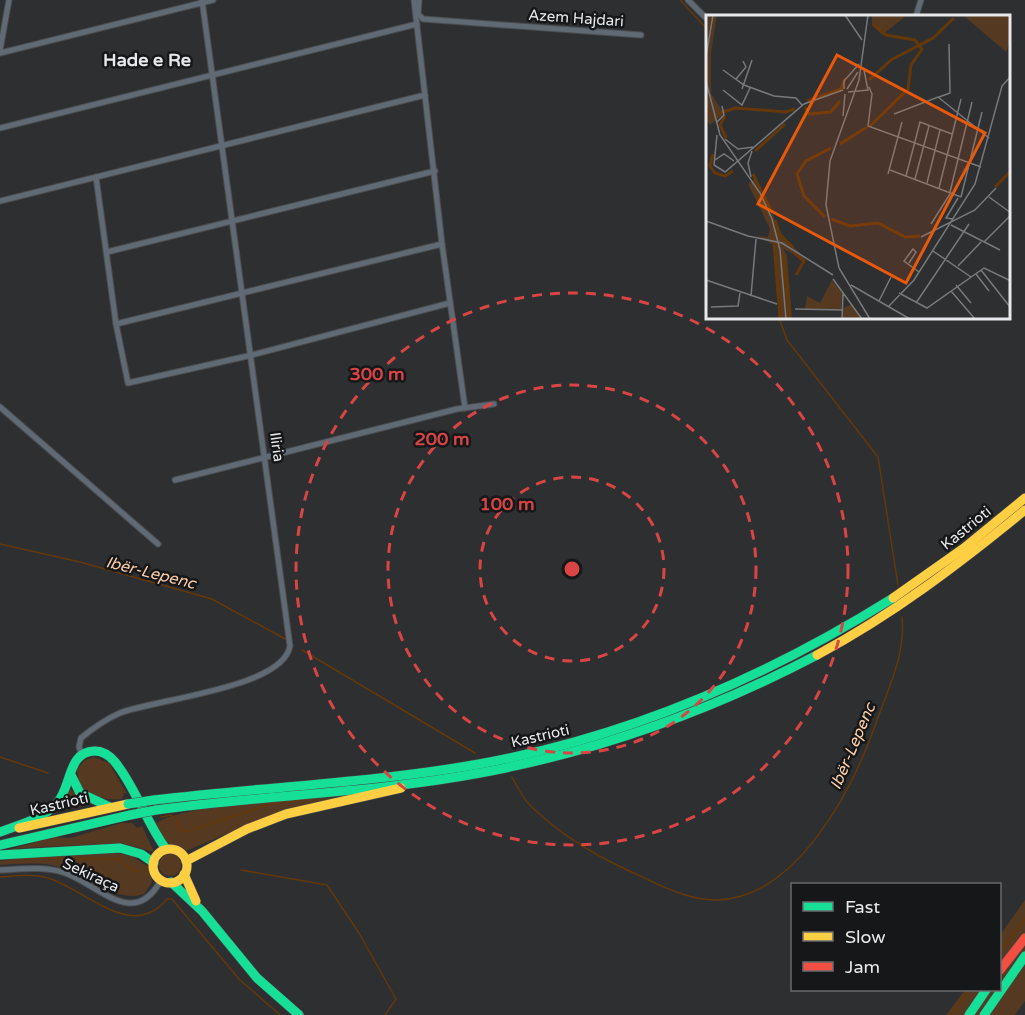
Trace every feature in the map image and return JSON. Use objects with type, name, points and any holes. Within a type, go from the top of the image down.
[{"type":"highway","name":"Kastrioti","points":[[0,845],[130,815],[155,805],[477,764],[572,744],[656,718],[771,670],[854,625],[935,571],[1025,498]]},
{"type":"highway","name":"Kastrioti","points":[[0,832],[128,804],[155,805],[444,778],[514,766],[610,742],[694,714],[774,679],[841,643],[916,596],[965,561],[1025,510]]},
{"type":"highway","points":[[0,832],[48,810],[57,803],[65,791],[71,767],[82,754],[99,751],[114,760],[149,824],[166,849],[181,853],[186,861]]},
{"type":"highway","points":[[71,767],[72,782],[80,796],[112,808]]},
{"type":"highway","points":[[201,911],[184,874],[186,861],[193,855],[275,818],[348,798],[444,778]]},
{"type":"highway","points":[[149,824],[155,872],[201,911],[243,964],[299,1015]]},
{"type":"highway","points":[[0,855],[120,848],[155,859]]},
{"type":"highway","points":[[155,859],[166,849]]},
{"type":"highway","points":[[166,881],[184,874]]},
{"type":"highway","points":[[1001,968],[1025,938]]},
{"type":"highway","points":[[1001,991],[1025,956]]},
{"type":"highway","points":[[969,1015],[985,991]]},
{"type":"highway","points":[[984,1015],[1001,991]]},
{"type":"street","points":[[9,0],[0,51],[213,0]]},
{"type":"street","points":[[414,0],[442,244],[465,408]]},
{"type":"street","name":"Azem Hajdari","points":[[419,0],[418,14],[423,19],[641,35]]},
{"type":"street","points":[[688,0],[706,19]]},
{"type":"street","points":[[916,15],[921,0]]},
{"type":"street","name":"Iliria","points":[[82,754],[79,747],[81,738],[121,713],[244,681],[262,674],[287,659],[291,636],[202,1]]},
{"type":"street","points":[[0,128],[417,24]]},
{"type":"street","points":[[0,201],[425,95]]},
{"type":"street","points":[[107,252],[435,171]]},
{"type":"street","points":[[96,177],[116,324],[128,383],[252,355],[450,303]]},
{"type":"street","points":[[116,324],[442,244]]},
{"type":"street","points":[[175,480],[465,408],[494,404]]},
{"type":"street","points":[[0,407],[158,544]]},
{"type":"street","name":"Sekiraça","points":[[0,870],[47,869],[67,874],[124,903],[144,900],[166,881]]},
{"type":"shaded area","points":[[94,757],[109,763],[127,794],[124,793],[122,799],[99,797],[79,788],[77,769],[85,760]]},
{"type":"shaded area","points":[[70,789],[89,805],[53,812]]},
{"type":"shaded area","points":[[344,797],[308,804],[259,820],[186,851],[168,844],[154,820],[158,823],[168,817],[215,808]]},
{"type":"shaded area","points":[[121,823],[132,823],[137,828],[142,826],[154,852],[121,843],[4,851],[54,837],[70,838]]},
{"type":"shaded area","points":[[117,853],[131,856],[149,867],[152,882],[144,894],[122,895],[52,865],[33,863],[0,865],[0,861],[27,857]]},
{"type":"shaded area","points":[[170,854],[180,861],[181,865],[174,875],[170,876],[160,869],[159,865],[166,855]]},
{"type":"shaded area","points":[[1025,900],[1025,1001],[1015,1015],[946,1015],[964,991],[1001,991],[1001,934]]},
{"type":"waterway","name":"Ibër-Lepenc","points":[[680,0],[706,28]]},
{"type":"waterway","name":"Ibër-Lepenc","points":[[780,320],[787,340],[878,457],[898,585]]},
{"type":"waterway","name":"Ibër-Lepenc","points":[[0,544],[80,562],[212,599],[287,640]]},
{"type":"waterway","name":"Ibër-Lepenc","points":[[512,777],[524,798],[539,814],[573,840],[611,862],[669,889],[693,897],[718,900],[746,894],[773,881],[796,861],[818,836],[852,780],[890,686],[901,645],[902,617]]},
{"type":"waterway","name":"Ibër-Lepenc","points":[[302,650],[475,753]]},
{"type":"waterway","points":[[0,757],[48,773]]},
{"type":"waterway","points":[[161,817],[171,815],[176,819],[178,828],[185,832],[271,804],[309,799]]},
{"type":"waterway","points":[[25,858],[119,859],[133,871],[141,870]]},
{"type":"waterway","points":[[241,870],[327,885],[359,933],[396,999],[385,1015]]},
{"type":"waterway","points":[[0,877],[26,875],[45,877],[65,885],[110,910],[125,915],[140,915],[154,911],[167,899],[172,899],[239,979],[280,1015]]},
{"type":"waterway","points":[[1001,949],[1025,919]]},
{"type":"waterway","points":[[951,1015],[968,991]]},
{"type":"traffic: fast","points":[[154,800],[439,770],[479,764],[589,738],[642,721],[745,679],[845,627],[893,598]]},
{"type":"traffic: fast","points":[[156,810],[440,780],[524,764],[611,741],[653,727],[736,694],[817,655]]},
{"type":"traffic: fast","points":[[0,832],[30,821],[52,809],[62,796],[79,757],[98,751],[111,758],[122,772],[166,849]]},
{"type":"traffic: fast","points":[[71,775],[80,793],[110,807]]},
{"type":"traffic: fast","points":[[128,804],[154,800]]},
{"type":"traffic: fast","points":[[130,815],[156,810]]},
{"type":"traffic: fast","points":[[0,845],[130,815]]},
{"type":"traffic: fast","points":[[0,855],[120,848],[141,854],[154,863]]},
{"type":"traffic: fast","points":[[171,882],[202,911],[257,978],[299,1015]]},
{"type":"traffic: fast","points":[[1001,991],[1025,956]]},
{"type":"traffic: fast","points":[[969,1015],[985,991]]},
{"type":"traffic: fast","points":[[984,1015],[1001,991]]},
{"type":"traffic: slow","points":[[893,598],[964,548],[1025,498]]},
{"type":"traffic: slow","points":[[817,655],[845,640],[924,588],[1025,510]]},
{"type":"traffic: slow","points":[[186,861],[247,829],[286,814],[401,788]]},
{"type":"traffic: slow","points":[[19,828],[128,804]]},
{"type":"traffic: slow","points":[[170,849],[182,854],[187,866],[182,878],[170,883],[158,878],[153,866],[158,854],[170,849]]},
{"type":"traffic: slow","points":[[184,874],[196,901]]},
{"type":"traffic: jam","points":[[1001,969],[1025,938]]},
{"type":"district","name":"Hade e Re","points":[[147,60]]}]
